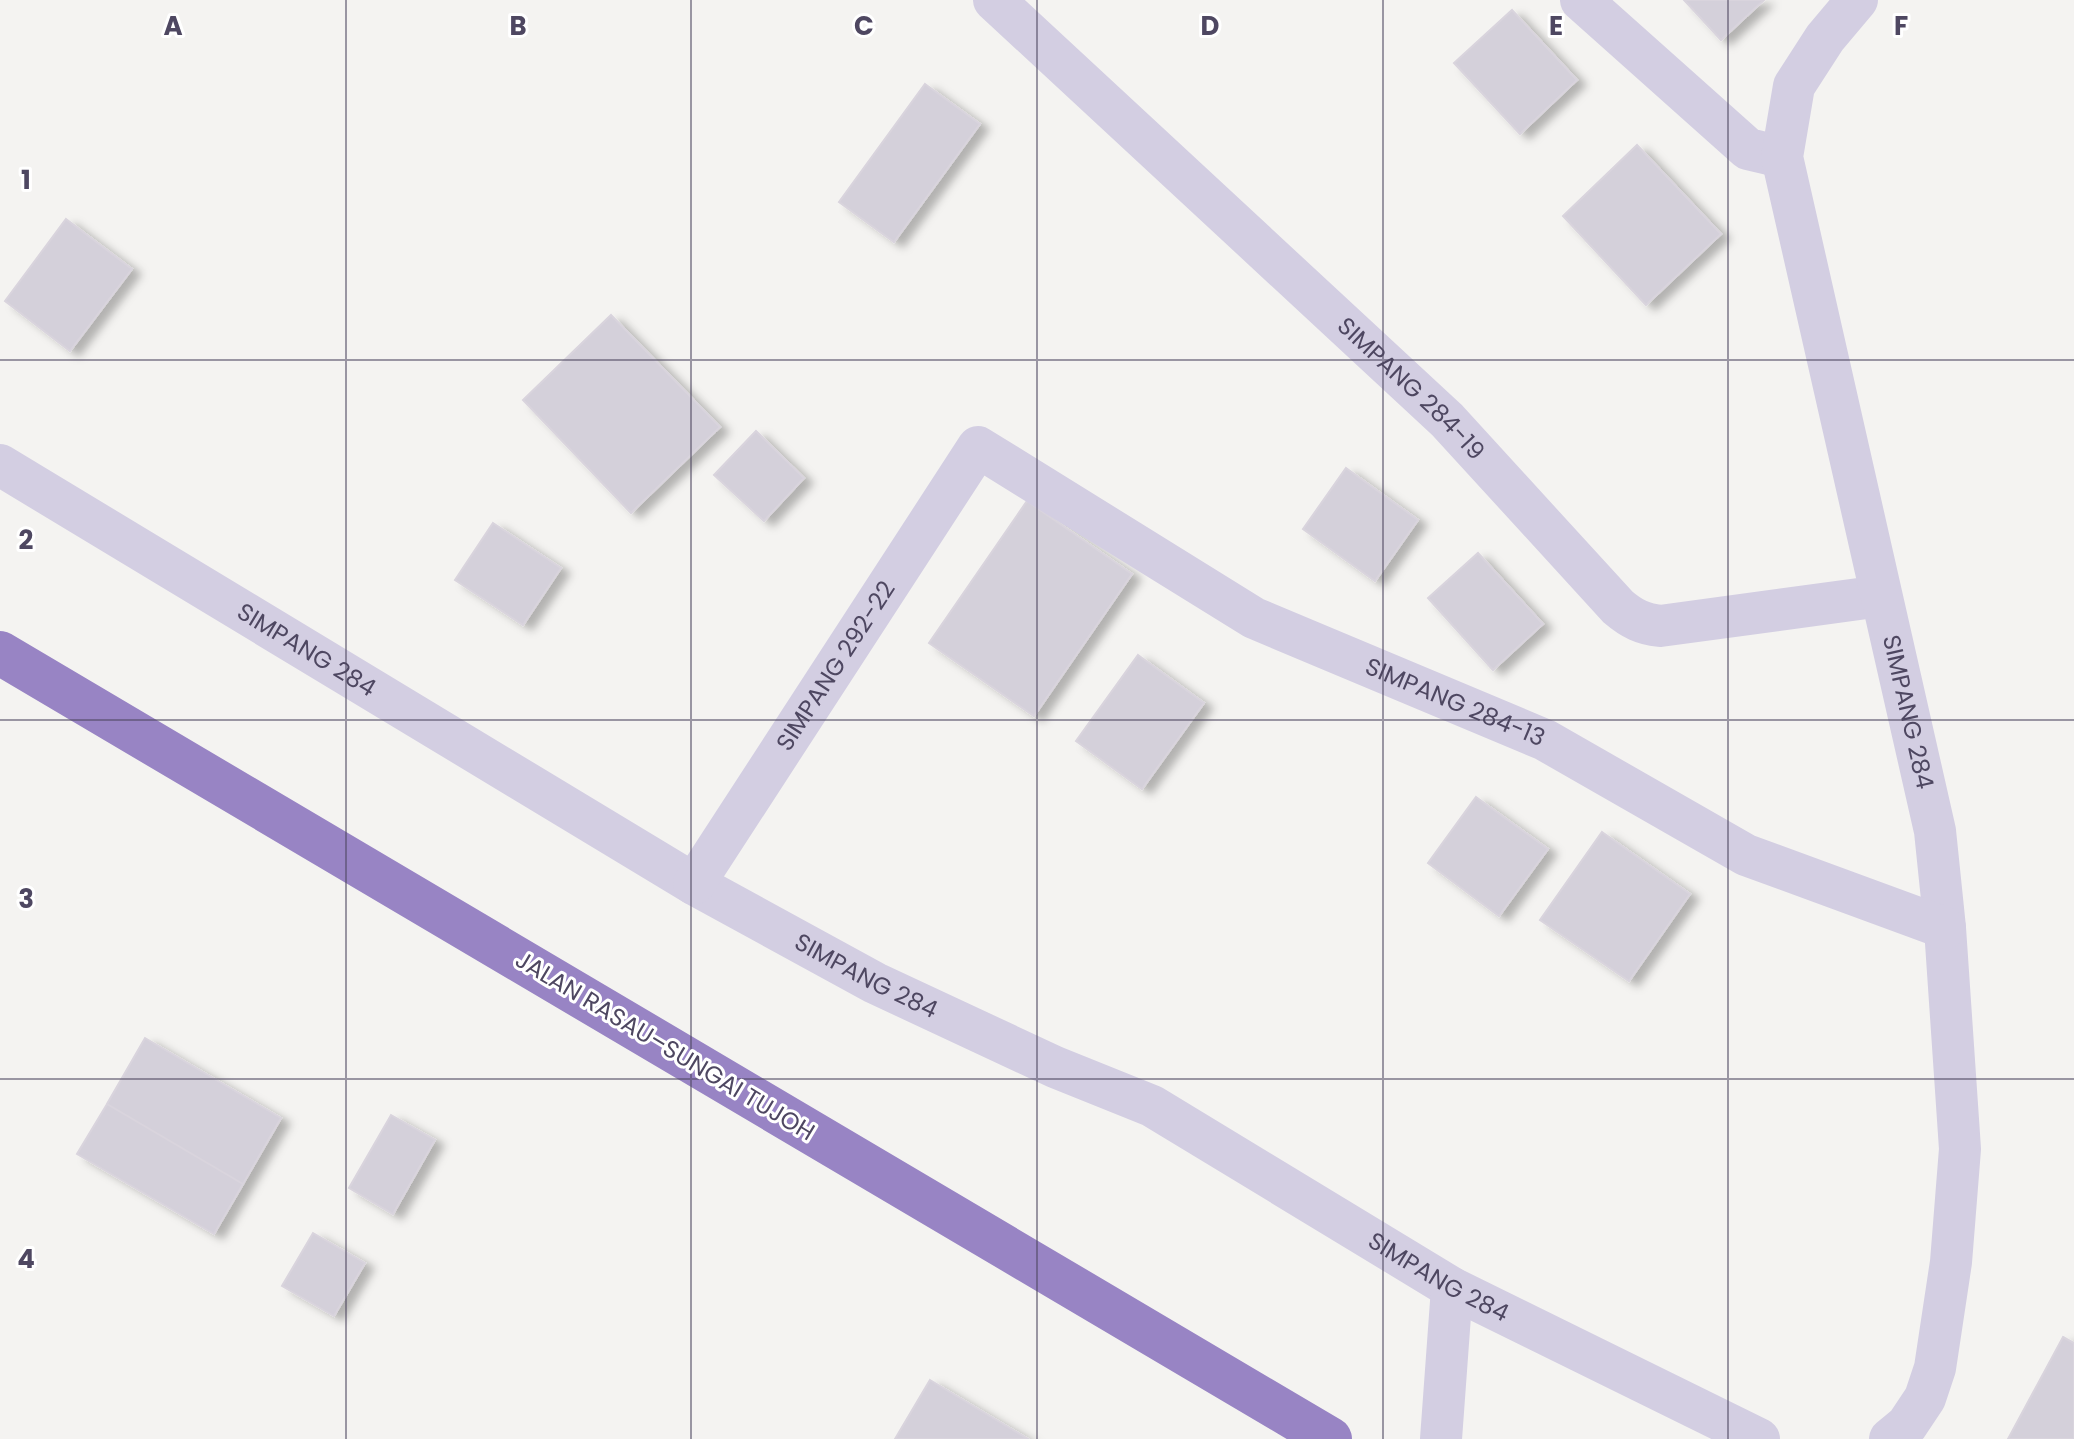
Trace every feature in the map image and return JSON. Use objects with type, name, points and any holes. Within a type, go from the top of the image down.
[{"type":"highway","name":"JALAN RASAU–SUNGAI TUJOH","points":[[0,653],[1330,1439]]},
{"type":"street","name":"SIMPANG 284-19","points":[[994,0],[1447,420],[1607,596],[1630,617],[1644,624],[1660,626],[1881,596]]},
{"type":"street","points":[[1581,0],[1748,149],[1782,157]]},
{"type":"street","name":"SIMPANG 284","points":[[1857,0],[1825,38],[1794,86],[1782,157],[1935,831],[1945,928],[1960,1149],[1951,1262],[1935,1368],[1925,1398],[1907,1425],[1890,1439]]},
{"type":"street","name":"SIMPANG 292-22","points":[[694,884],[978,447]]},
{"type":"street","name":"SIMPANG 284-13","points":[[978,447],[1254,618],[1545,740],[1746,855],[1945,928]]},
{"type":"street","name":"SIMPANG 284","points":[[0,465],[694,884],[875,983],[1055,1067],[1152,1106],[1452,1288],[1759,1439]]},
{"type":"street","points":[[1441,1439],[1452,1288]]},
{"type":"building","points":[[1684,0],[1764,0],[1721,40]]},
{"type":"building","points":[[1512,10],[1577,80],[1520,134],[1454,63]]},
{"type":"building","points":[[925,84],[980,124],[894,242],[839,202]]},
{"type":"building","points":[[1637,145],[1721,234],[1646,305],[1563,216]]},
{"type":"building","points":[[66,219],[132,269],[70,351],[5,301]]},
{"type":"building","points":[[611,315],[720,427],[631,513],[523,400]]},
{"type":"building","points":[[756,431],[804,478],[764,521],[714,475]]},
{"type":"building","points":[[1346,468],[1418,520],[1375,581],[1303,529]]},
{"type":"building","points":[[1027,501],[1132,574],[1034,716],[929,643]]},
{"type":"building","points":[[493,523],[561,568],[523,625],[455,580]]},
{"type":"building","points":[[1478,553],[1543,624],[1493,670],[1428,598]]},
{"type":"building","points":[[1138,655],[1204,703],[1142,789],[1076,741]]},
{"type":"building","points":[[1476,797],[1548,849],[1499,916],[1428,863]]},
{"type":"building","points":[[1602,832],[1690,894],[1629,981],[1540,920]]},
{"type":"building","points":[[145,1038],[281,1118],[243,1184],[107,1104]]},
{"type":"building","points":[[107,1104],[243,1184],[214,1234],[77,1154]]},
{"type":"building","points":[[391,1115],[435,1140],[393,1214],[349,1188]]},
{"type":"building","points":[[313,1233],[365,1263],[334,1316],[282,1286]]},
{"type":"building","points":[[2063,1337],[2074,1343],[2074,1439],[2008,1439]]},
{"type":"building","points":[[930,1380],[1028,1439],[895,1439]]}]
